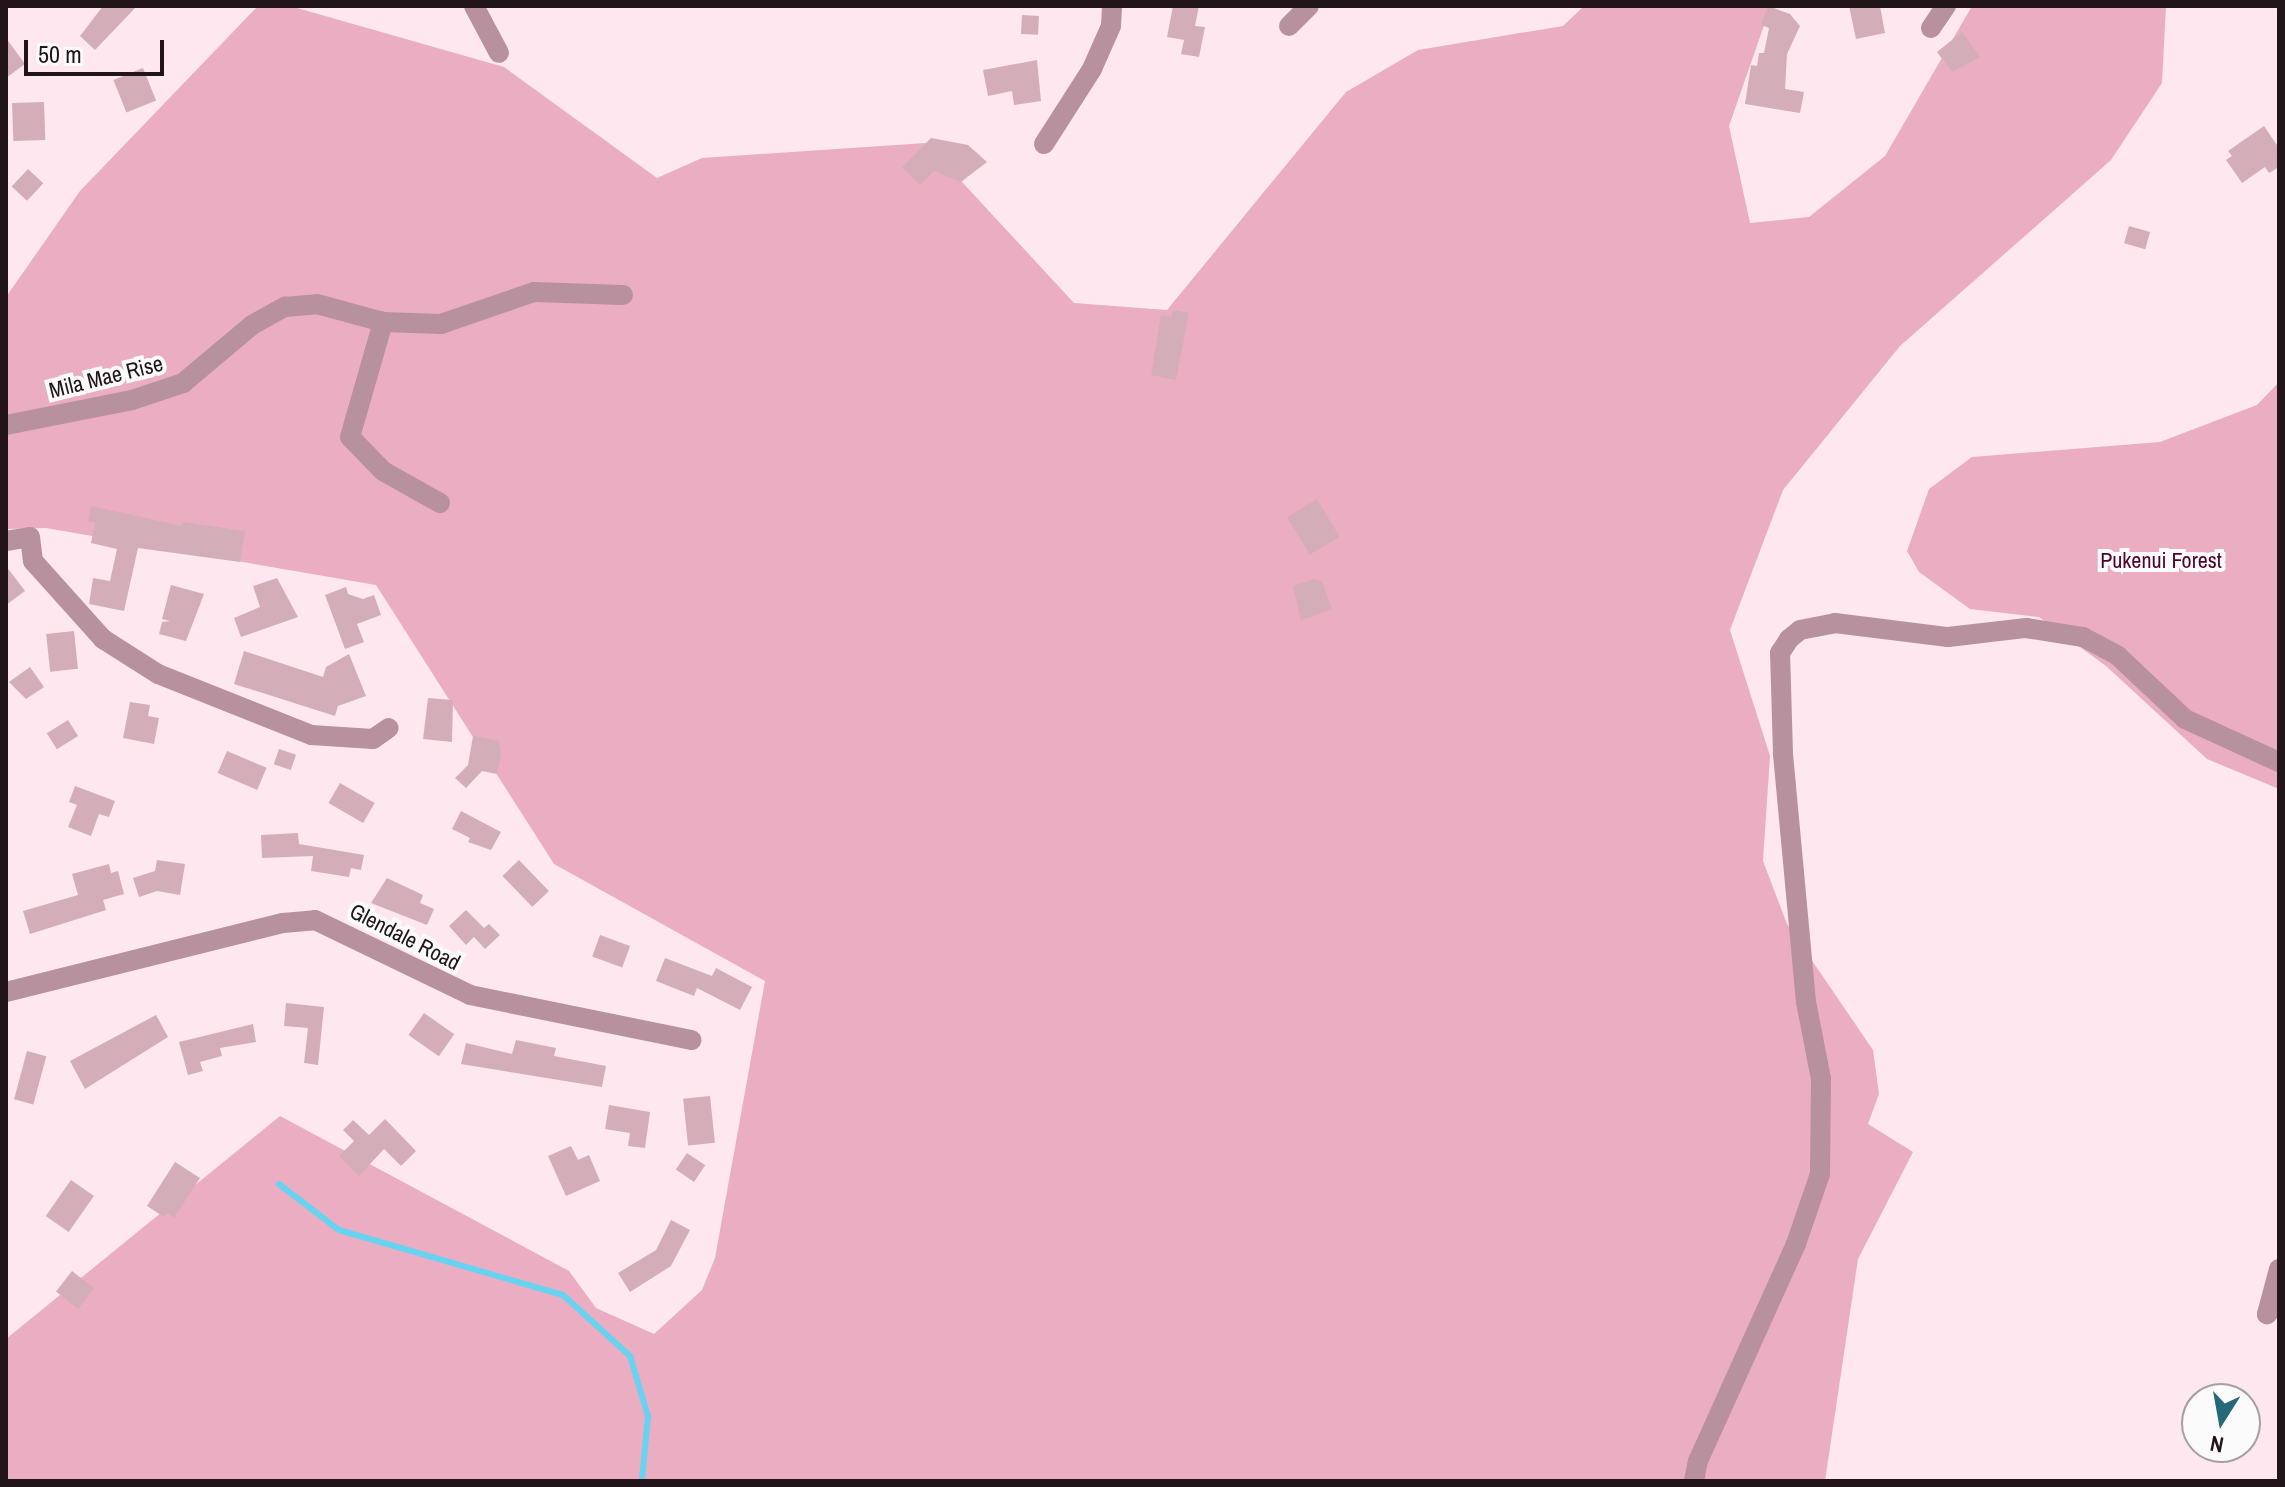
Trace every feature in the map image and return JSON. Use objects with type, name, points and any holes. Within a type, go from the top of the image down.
[{"type":"street","points":[[474,6],[499,53]]},
{"type":"street","points":[[1044,144],[1092,69],[1111,26],[1112,6]]},
{"type":"street","points":[[1289,26],[1309,6]]},
{"type":"street","points":[[1931,28],[1946,6]]},
{"type":"street","name":"Mila Mae Rise","points":[[6,425],[132,400],[183,383],[252,325],[285,307],[317,304],[383,322],[441,324],[534,292],[623,295]]},
{"type":"street","points":[[383,322],[350,437],[383,471],[440,503]]},
{"type":"street","points":[[6,541],[30,537],[33,561],[43,574],[103,639],[144,668],[311,735],[373,739],[389,728]]},
{"type":"street","points":[[1694,1481],[1796,1244],[1820,1174],[1821,1079],[1806,1002],[1783,753],[1780,653],[1789,639],[1800,630],[1835,623],[1948,637],[2026,628],[2083,637],[2118,656],[2185,719],[2279,762]]},
{"type":"street","name":"Glendale Road","points":[[6,992],[283,923],[315,920],[470,995],[691,1040]]},
{"type":"street","points":[[2279,1269],[2267,1314],[2279,1301]]},
{"type":"green space","points":[[258,6],[290,6],[504,67],[657,178],[702,158],[926,143],[1074,303],[1167,310],[1346,92],[1418,50],[1563,26],[1584,6],[1776,6],[1768,14],[1729,126],[1750,223],[1809,217],[1885,156],[1972,6],[2166,6],[2162,83],[2111,160],[1900,346],[1783,490],[1730,630],[1770,756],[1763,861],[1787,924],[1873,1050],[1879,1094],[1868,1124],[1913,1152],[1858,1259],[1825,1481],[6,1481],[6,1339],[280,1116],[569,1271],[596,1308],[654,1334],[702,1290],[715,1258],[765,981],[554,864],[376,585],[46,528],[6,529],[6,297],[80,191]]},
{"type":"green space","name":"Pukenui Forest","points":[[2279,382],[2279,789],[2207,759],[2106,666],[2039,617],[1970,609],[1919,572],[1907,551],[1929,489],[1972,457],[2160,442],[2257,405]]},
{"type":"building","points":[[103,6],[137,6],[95,50],[80,36]]},
{"type":"building","points":[[1173,6],[1199,6],[1195,26],[1205,27],[1199,57],[1181,54],[1184,40],[1167,37]]},
{"type":"building","points":[[1768,6],[1790,14],[1800,26],[1787,54],[1785,89],[1804,92],[1800,113],[1745,104],[1751,65],[1757,66],[1759,53],[1764,53],[1769,28],[1761,25]]},
{"type":"building","points":[[1849,6],[1880,6],[1885,33],[1856,39]]},
{"type":"building","points":[[1022,15],[1039,16],[1038,35],[1021,34]]},
{"type":"building","points":[[1962,32],[1980,57],[1952,72],[1937,52]]},
{"type":"building","points":[[6,38],[25,64],[6,78]]},
{"type":"building","points":[[1037,60],[1041,101],[1014,105],[1012,91],[988,96],[983,70]]},
{"type":"building","points":[[143,68],[156,100],[126,112],[113,80]]},
{"type":"building","points":[[44,102],[45,140],[13,141],[12,103]]},
{"type":"building","points":[[2264,126],[2279,148],[2279,167],[2269,173],[2265,167],[2242,183],[2226,160],[2232,156],[2228,151]]},
{"type":"building","points":[[931,138],[968,145],[987,162],[961,182],[934,171],[920,185],[902,167]]},
{"type":"building","points":[[28,169],[43,183],[27,201],[12,187]]},
{"type":"building","points":[[2129,226],[2150,232],[2145,249],[2124,243]]},
{"type":"building","points":[[1173,310],[1189,313],[1176,380],[1151,375],[1161,315],[1171,317]]},
{"type":"building","points":[[1317,499],[1340,537],[1310,555],[1287,517]]},
{"type":"building","points":[[91,506],[182,526],[182,522],[245,531],[240,562],[138,548],[124,611],[89,604],[93,578],[110,581],[117,549],[91,543],[95,523],[88,521]]},
{"type":"building","points":[[6,566],[25,591],[6,605]]},
{"type":"building","points":[[277,578],[298,617],[241,637],[234,618],[260,607],[253,586]]},
{"type":"building","points":[[1314,579],[1322,581],[1332,609],[1301,620],[1293,586]]},
{"type":"building","points":[[171,585],[204,594],[186,641],[159,634],[162,622],[170,621],[162,619]]},
{"type":"building","points":[[346,587],[348,594],[363,599],[374,595],[381,615],[357,624],[364,642],[345,649],[325,595]]},
{"type":"building","points":[[74,631],[78,669],[50,672],[46,634]]},
{"type":"building","points":[[244,651],[323,677],[326,667],[349,654],[366,696],[338,706],[335,716],[234,684]]},
{"type":"building","points":[[30,667],[44,687],[26,699],[9,682]]},
{"type":"building","points":[[428,698],[453,700],[452,742],[423,739]]},
{"type":"building","points":[[130,702],[150,705],[148,716],[159,718],[154,744],[123,738]]},
{"type":"building","points":[[68,720],[78,736],[57,749],[47,733]]},
{"type":"building","points":[[473,736],[499,741],[501,755],[497,774],[482,771],[466,788],[455,778],[468,765]]},
{"type":"building","points":[[279,749],[296,755],[291,770],[274,764]]},
{"type":"building","points":[[227,751],[267,768],[257,790],[218,773]]},
{"type":"building","points":[[340,783],[375,803],[363,823],[328,803]]},
{"type":"building","points":[[75,786],[115,801],[109,817],[99,814],[91,836],[68,827],[77,805],[69,802]]},
{"type":"building","points":[[461,811],[501,832],[491,850],[468,842],[470,838],[452,829]]},
{"type":"building","points":[[298,833],[299,844],[364,855],[361,870],[351,868],[349,877],[311,871],[313,856],[262,858],[261,835]]},
{"type":"building","points":[[157,860],[185,864],[180,895],[157,891],[139,897],[133,878],[155,871]]},
{"type":"building","points":[[519,860],[549,891],[532,907],[502,876]]},
{"type":"building","points":[[109,864],[111,873],[118,871],[124,894],[103,900],[106,910],[30,934],[23,911],[78,895],[72,874]]},
{"type":"building","points":[[387,878],[423,895],[420,903],[434,909],[427,925],[371,903]]},
{"type":"building","points":[[466,910],[484,928],[489,924],[500,935],[485,949],[474,937],[466,945],[449,926]]},
{"type":"building","points":[[600,935],[630,946],[622,968],[592,957]]},
{"type":"building","points":[[665,958],[712,976],[716,968],[752,987],[740,1010],[697,988],[694,996],[656,981]]},
{"type":"building","points":[[286,1003],[324,1007],[318,1065],[304,1063],[308,1028],[284,1026]]},
{"type":"building","points":[[424,1013],[454,1034],[439,1056],[409,1035]]},
{"type":"building","points":[[156,1015],[168,1037],[85,1089],[70,1061]]},
{"type":"building","points":[[253,1024],[256,1042],[220,1048],[222,1056],[200,1062],[203,1071],[188,1075],[179,1042]]},
{"type":"building","points":[[516,1040],[556,1048],[554,1056],[606,1066],[602,1087],[461,1064],[466,1043],[512,1054]]},
{"type":"building","points":[[27,1051],[46,1056],[33,1104],[14,1099]]},
{"type":"building","points":[[710,1096],[715,1143],[688,1146],[683,1099]]},
{"type":"building","points":[[609,1105],[650,1112],[645,1148],[628,1146],[630,1133],[605,1129]]},
{"type":"building","points":[[385,1119],[416,1151],[401,1166],[384,1149],[359,1176],[339,1156],[354,1141],[343,1130],[353,1120],[369,1135]]},
{"type":"building","points":[[571,1146],[578,1160],[589,1155],[600,1181],[566,1196],[548,1156]]},
{"type":"building","points":[[687,1153],[705,1165],[694,1182],[676,1170]]},
{"type":"building","points":[[175,1162],[200,1178],[174,1218],[167,1213],[164,1217],[147,1206]]},
{"type":"building","points":[[71,1180],[94,1196],[69,1232],[46,1216]]},
{"type":"building","points":[[671,1220],[690,1230],[671,1266],[630,1292],[618,1273],[656,1250]]},
{"type":"building","points":[[72,1271],[94,1288],[78,1309],[56,1291]]},
{"type":"waterway","points":[[279,1184],[339,1230],[563,1295],[630,1356],[648,1416],[642,1481]]}]
